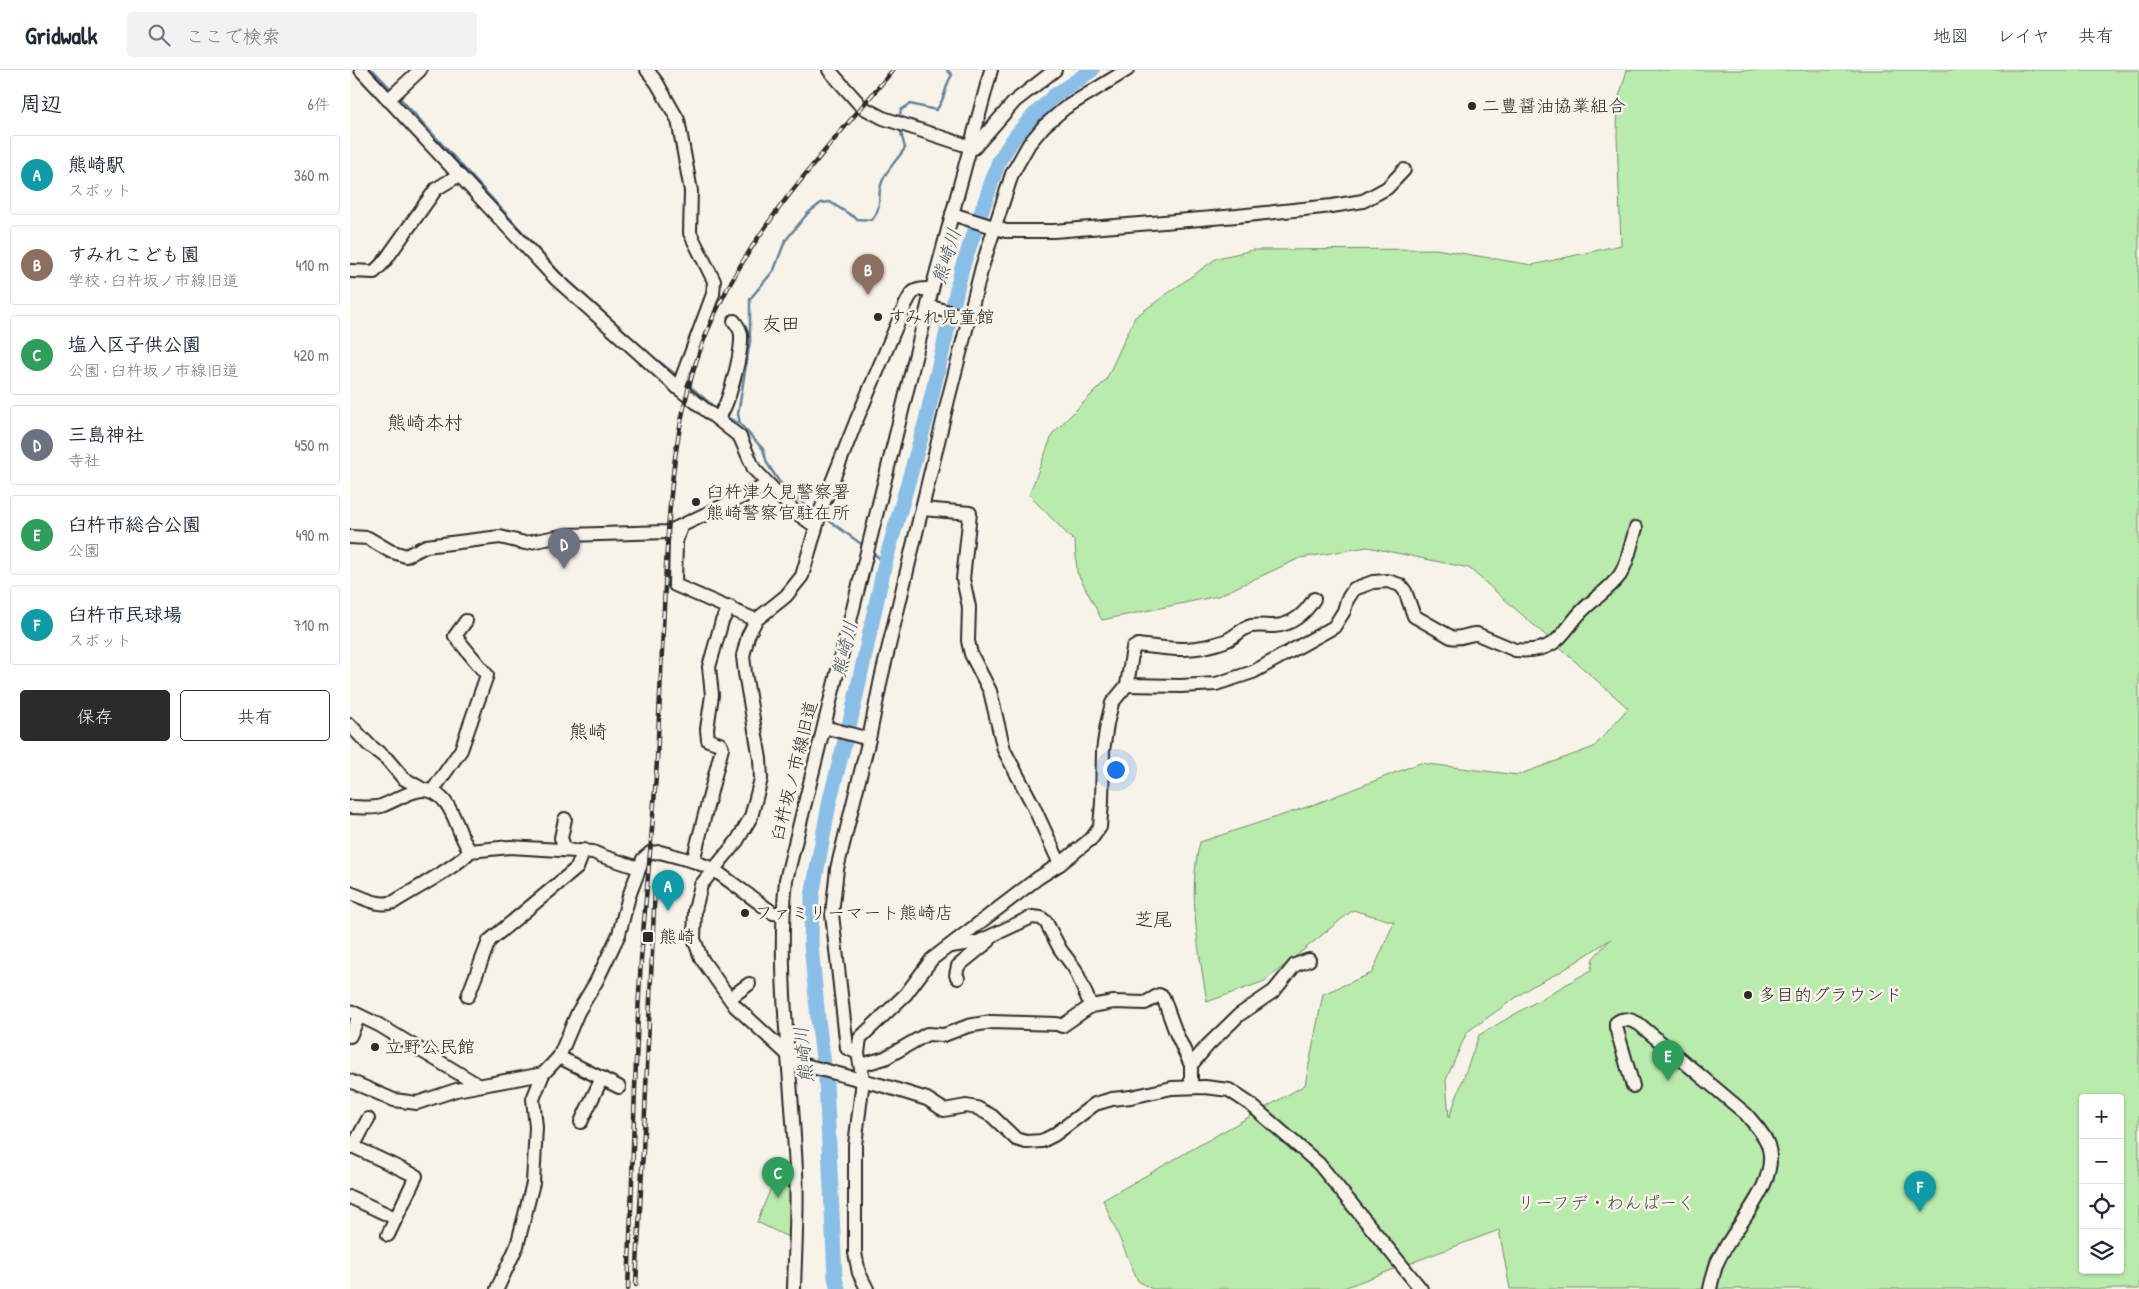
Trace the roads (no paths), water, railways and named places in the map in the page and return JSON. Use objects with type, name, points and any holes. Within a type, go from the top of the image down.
[{"type":"street","points":[[361,70],[392,96],[459,175],[556,279],[721,415],[740,437],[754,469],[767,484],[796,512],[816,524]]},
{"type":"street","points":[[647,70],[657,83],[678,120],[684,162],[691,191],[690,233],[714,281],[713,294],[680,383]]},
{"type":"street","points":[[829,70],[862,107],[970,148],[974,148],[981,143],[1015,101],[1055,70]]},
{"type":"street","name":"臼杵坂ノ市線旧道","points":[[797,1286],[793,1060],[782,914],[786,880],[826,728],[870,537],[932,308],[932,289],[956,216],[970,148],[991,70]]},
{"type":"street","points":[[1127,70],[1065,108],[1035,136],[1012,174],[982,267],[968,318],[881,679],[837,869],[832,903],[833,940],[847,1048],[860,1059],[885,1058],[927,1034],[944,1035],[968,1026],[991,1022],[1057,1024],[1062,1026],[1091,1006],[1114,1002],[1145,1003],[1159,995],[1162,996],[1191,1065],[1191,1086]]},
{"type":"street","points":[[392,96],[413,72]]},
{"type":"street","points":[[956,216],[1006,231],[1054,231],[1115,228],[1332,206],[1363,201],[1371,197],[1386,188],[1404,170]]},
{"type":"street","points":[[350,271],[374,272],[384,262],[436,190],[459,175]]},
{"type":"street","points":[[932,289],[914,291],[904,308],[856,419],[822,507],[802,576],[786,596],[756,620],[748,636],[743,656],[747,694],[760,759],[762,779],[751,817],[737,841],[713,869],[701,885],[698,893],[695,910],[694,939],[701,958],[747,1019],[793,1060],[927,1100],[944,1110],[966,1106],[977,1108],[992,1116],[1016,1139],[1026,1142],[1042,1141],[1054,1136],[1095,1104],[1112,1099],[1131,1098],[1162,1089],[1191,1086],[1219,1088],[1237,1094],[1319,1164],[1421,1289]]},
{"type":"street","points":[[932,308],[968,318]]},
{"type":"street","points":[[721,415],[729,395],[740,346],[741,333],[734,321]]},
{"type":"street","points":[[350,537],[368,538],[390,551],[406,556],[426,546],[500,537],[525,542],[566,535],[668,532],[767,484]]},
{"type":"street","points":[[922,509],[970,513],[963,579],[969,607],[968,641],[971,654],[990,691],[1004,750],[1032,803],[1060,864]]},
{"type":"street","points":[[681,527],[676,541],[675,585],[693,594],[730,607],[756,620]]},
{"type":"street","points":[[1127,685],[1181,686],[1216,684],[1253,672],[1334,627],[1354,589],[1373,582],[1388,581],[1400,585],[1405,591],[1414,616],[1456,639],[1472,633],[1515,650],[1551,645],[1582,610],[1620,574],[1630,552],[1636,528]]},
{"type":"street","points":[[867,1289],[859,1273],[855,1252],[855,1145],[860,1038],[906,994],[932,960],[1038,878],[1060,864],[1092,838],[1100,827],[1103,750],[1107,724],[1112,703],[1127,685],[1133,648],[1138,645],[1187,651],[1205,648],[1233,638],[1250,626],[1282,626],[1291,622],[1308,609],[1314,599]]},
{"type":"street","points":[[693,861],[722,748],[720,744],[708,740],[707,729],[712,695],[709,667],[722,621],[730,607]]},
{"type":"street","points":[[350,807],[379,807],[427,790],[461,750],[486,676],[455,636],[466,621]]},
{"type":"street","points":[[350,725],[369,745],[387,759],[403,778],[427,790],[447,804],[463,841],[470,851]]},
{"type":"street","points":[[826,728],[868,739]]},
{"type":"street","points":[[565,819],[561,838],[565,849]]},
{"type":"street","points":[[350,894],[374,903],[386,904],[394,902],[466,856],[470,851],[510,847],[584,850],[639,868]]},
{"type":"street","points":[[468,996],[489,941],[577,868],[584,850]]},
{"type":"street","points":[[497,1289],[517,1246],[532,1183],[536,1127],[533,1099],[543,1074],[559,1057],[578,1012],[596,982],[619,934],[639,868],[646,856],[656,852],[669,853],[713,869],[773,913],[782,914]]},
{"type":"street","points":[[951,946],[969,944],[1032,918],[1041,918],[1046,922],[1060,949],[1075,969],[1091,1006]]},
{"type":"street","points":[[958,978],[956,975],[958,966],[996,934]]},
{"type":"street","points":[[1191,1065],[1239,1014],[1274,991],[1295,965],[1309,960]]},
{"type":"street","points":[[731,997],[749,984]]},
{"type":"street","points":[[350,1036],[355,1014],[379,1025],[478,1085]]},
{"type":"street","points":[[1633,1086],[1616,1027],[1616,1023],[1628,1019],[1639,1024],[1746,1114],[1760,1130],[1769,1147],[1767,1176],[1762,1190],[1717,1262],[1710,1289]]},
{"type":"street","points":[[559,1057],[619,1087]]},
{"type":"street","points":[[350,1081],[394,1100],[411,1103],[478,1085],[543,1074]]},
{"type":"street","points":[[581,1122],[602,1078]]},
{"type":"street","points":[[368,1119],[352,1146],[416,1176],[388,1236]]},
{"type":"street","points":[[350,1197],[395,1218]]},
{"type":"waterway","points":[[373,70],[393,91]]},
{"type":"waterway","points":[[899,119],[901,110],[910,104],[936,110],[942,102],[952,75],[947,70]]},
{"type":"waterway","name":"熊崎川","points":[[838,1289],[835,1278],[826,1080],[811,944],[812,896],[830,799],[852,714],[885,563],[926,420],[962,268],[999,161],[1014,138],[1030,119],[1054,96],[1092,70]]},
{"type":"waterway","points":[[399,97],[560,273],[652,356],[679,377]]},
{"type":"waterway","points":[[740,424],[738,414],[750,341],[750,299],[774,270],[785,241],[808,213],[821,203],[830,202],[857,219],[872,220],[878,210],[880,187],[884,177],[905,148],[900,129]]},
{"type":"waterway","points":[[685,382],[719,411]]},
{"type":"waterway","points":[[725,416],[740,424],[763,449],[767,463],[778,480],[791,494],[815,512]]},
{"type":"waterway","points":[[824,517],[864,546]]},
{"type":"waterway","points":[[871,551],[885,563]]},
{"type":"railway","points":[[628,1289],[641,960],[654,810],[671,489],[680,425],[687,394],[707,332],[724,295],[744,260],[789,194],[893,70]]},
{"type":"railway","points":[[636,1285],[655,886]]},
{"type":"place","name":"二豊醤油協業組合","points":[[1472,106]]},
{"type":"place","name":"すみれこども園","points":[[868,295]]},
{"type":"place","name":"すみれ児童館","points":[[878,317]]},
{"type":"place","name":"臼杵津久見警察署 熊崎警察官駐在所","points":[[696,502]]},
{"type":"place","name":"三島神社","points":[[564,569]]},
{"type":"place","name":"熊崎駅","points":[[668,911]]},
{"type":"place","name":"ファミリーマート熊崎店","points":[[745,913]]},
{"type":"place","name":"熊崎","points":[[648,937]]},
{"type":"place","name":"多目的グラウンド","points":[[1748,995]]},
{"type":"place","name":"立野公民館","points":[[375,1047]]},
{"type":"place","name":"臼杵市総合公園","points":[[1668,1081]]},
{"type":"place","name":"塩入区子供公園","points":[[778,1198]]},
{"type":"place","name":"臼杵市民球場","points":[[1920,1212]]},
{"type":"district","name":"友田","points":[[781,323]]},
{"type":"district","name":"熊崎本村","points":[[425,422]]},
{"type":"district","name":"熊崎","points":[[588,731]]},
{"type":"district","name":"芝尾","points":[[1153,919]]},
{"type":"park label","name":"リーフデ・わんぱーく","points":[[1606,1203]]}]
